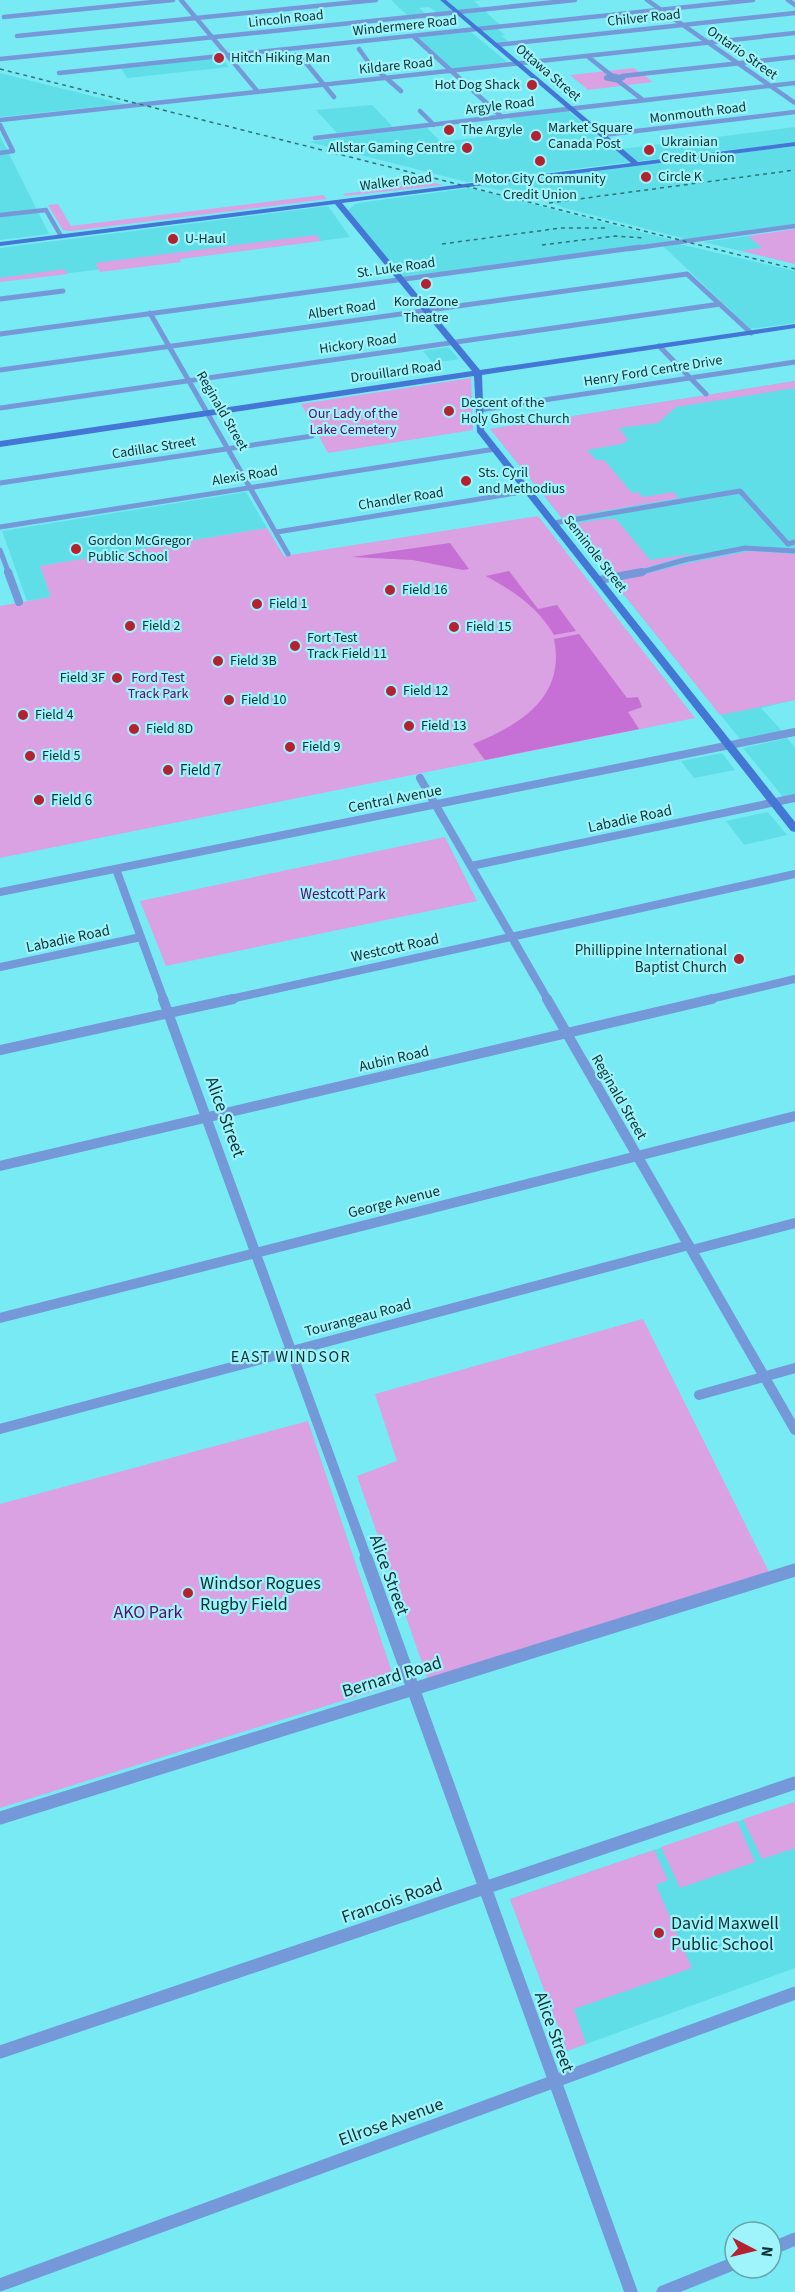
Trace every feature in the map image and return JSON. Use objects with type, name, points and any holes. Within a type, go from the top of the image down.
[{"type":"street","points":[[4,16],[173,0]]},
{"type":"street","points":[[181,0],[258,92]]},
{"type":"street","points":[[299,0],[306,7]]},
{"type":"street","points":[[17,36],[375,0]]},
{"type":"street","name":"Ottawa Street","points":[[443,0],[637,164]]},
{"type":"street","name":"Lincoln Road","points":[[0,59],[575,0]]},
{"type":"street","name":"Ontario Street","points":[[647,0],[795,103]]},
{"type":"street","name":"Windermere Road","points":[[59,73],[753,0]]},
{"type":"street","points":[[788,0],[795,5]]},
{"type":"street","name":"Chilver Road","points":[[496,45],[795,13]]},
{"type":"street","name":"Kildare Road","points":[[0,120],[795,33]]},
{"type":"street","points":[[413,36],[502,117]]},
{"type":"street","points":[[351,42],[373,68],[379,70],[401,91]]},
{"type":"street","points":[[289,49],[309,75],[316,78],[334,97]]},
{"type":"street","points":[[587,56],[611,75],[606,77],[620,78],[795,57]]},
{"type":"street","points":[[620,78],[643,100]]},
{"type":"street","name":"Argyle Road","points":[[315,138],[795,83]]},
{"type":"street","points":[[420,111],[434,124]]},
{"type":"street","name":"Monmouth Road","points":[[603,135],[795,112]]},
{"type":"street","points":[[0,125],[13,151],[0,153]]},
{"type":"street","name":"Walker Road","points":[[0,244],[795,144]]},
{"type":"street","points":[[611,168],[623,162],[624,154]]},
{"type":"street","points":[[348,214],[348,209],[355,202],[373,197]]},
{"type":"street","points":[[337,202],[478,373]]},
{"type":"street","points":[[0,215],[46,210],[61,236]]},
{"type":"street","name":"St. Luke Road","points":[[0,334],[795,226]]},
{"type":"street","name":"Albert Road","points":[[0,370],[687,274],[720,304]]},
{"type":"street","points":[[0,299],[63,291]]},
{"type":"street","points":[[720,304],[750,333]]},
{"type":"street","name":"Hickory Road","points":[[0,408],[720,304]]},
{"type":"street","name":"Reginald Street","points":[[150,313],[288,554]]},
{"type":"street","name":"Drouillard Road","points":[[0,444],[795,326]]},
{"type":"street","points":[[659,346],[706,394]]},
{"type":"street","name":"Henry Ford Centre Drive","points":[[479,410],[795,362]]},
{"type":"street","name":"Seminole Street","points":[[478,373],[480,430],[795,829]]},
{"type":"street","name":"Cadillac Street","points":[[0,483],[312,436]]},
{"type":"street","name":"Alexis Road","points":[[0,527],[495,449]]},
{"type":"street","name":"Chandler Road","points":[[277,532],[528,491]]},
{"type":"street","points":[[554,523],[676,502],[691,503],[744,494],[788,544],[795,542]]},
{"type":"street","points":[[599,580],[745,548],[795,551]]},
{"type":"street","points":[[0,550],[19,602]]},
{"type":"street","points":[[0,577],[9,575]]},
{"type":"street","name":"Central Avenue","points":[[0,892],[795,732]]},
{"type":"street","name":"Reginald Street","points":[[420,778],[795,1430]]},
{"type":"street","name":"Labadie Road","points":[[471,866],[795,798]]},
{"type":"street","name":"Alice Street","points":[[116,869],[170,1012],[290,1351],[631,2292]]},
{"type":"street","name":"Westcott Road","points":[[0,1050],[795,873]]},
{"type":"street","name":"Labadie Road","points":[[0,967],[141,937]]},
{"type":"street","name":"Aubin Road","points":[[0,1166],[795,979]]},
{"type":"street","name":"George Avenue","points":[[0,1318],[795,1116]]},
{"type":"street","name":"Tourangeau Road","points":[[0,1428],[290,1351],[795,1223]]},
{"type":"street","points":[[699,1395],[795,1368]]},
{"type":"street","name":"Bernard Road","points":[[0,1818],[795,1570]]},
{"type":"street","name":"Francois Road","points":[[0,2052],[795,1783]]},
{"type":"street","name":"Ellrose Avenue","points":[[0,2285],[795,1993]]},
{"type":"street","points":[[663,2292],[723,2268]]},
{"type":"shaded area","points":[[391,0],[482,0],[474,1],[503,28],[498,29],[505,35],[501,36],[508,41],[497,43],[462,13],[440,15],[429,7],[419,8],[428,16],[410,18]]},
{"type":"shaded area","points":[[470,31],[507,62],[451,69],[416,37]]},
{"type":"shaded area","points":[[221,57],[229,67],[127,78],[121,68]]},
{"type":"shaded area","points":[[0,73],[124,104],[0,117]]},
{"type":"shaded area","points":[[372,105],[393,127],[337,133],[316,110]]},
{"type":"shaded area","points":[[567,110],[614,150],[795,127],[795,142],[467,182],[309,142],[426,127],[441,142],[523,132],[508,117]]},
{"type":"shaded area","points":[[0,136],[49,234],[0,240]]},
{"type":"shaded area","points":[[795,146],[795,224],[686,239],[564,208],[545,199],[479,186]]},
{"type":"shaded area","points":[[470,188],[676,241],[401,277],[347,211],[355,204],[365,202]]},
{"type":"shaded area","name":"U-Haul","points":[[328,206],[350,237],[0,282],[0,248]]},
{"type":"shaded area","points":[[748,236],[762,248],[741,251],[703,242]]},
{"type":"shaded area","points":[[679,244],[795,271],[795,323],[750,329],[663,246]]},
{"type":"shaded area","points":[[448,347],[459,359],[433,363],[423,351]]},
{"type":"shaded area","points":[[795,381],[795,700],[761,708],[782,731],[740,739],[490,429]]},
{"type":"shaded area","name":"Gordon McGregor Public School","points":[[246,492],[267,528],[40,566],[51,597],[27,601],[2,531]]},
{"type":"shaded area","points":[[450,543],[469,569],[463,570],[413,560],[352,557]]},
{"type":"shaded area","points":[[509,571],[538,609],[557,605],[576,631],[554,635],[533,608],[486,576]]},
{"type":"shaded area","points":[[579,634],[627,698],[638,697],[642,707],[628,712],[639,729],[485,760],[473,744],[507,728],[536,706],[546,693],[553,677],[556,659],[554,639]]},
{"type":"shaded area","points":[[787,738],[795,748],[795,794],[783,797],[743,748]]},
{"type":"shaded area","points":[[722,753],[735,770],[694,778],[681,761]]},
{"type":"shaded area","points":[[768,812],[787,835],[744,845],[726,821]]},
{"type":"shaded area","name":"David Maxwell Public School","points":[[795,1802],[795,1968],[567,2051],[510,1899]]},
{"type":"green space","points":[[634,68],[653,82],[588,90],[570,75]]},
{"type":"green space","points":[[431,182],[443,185],[345,196],[343,194]]},
{"type":"green space","points":[[323,195],[327,199],[71,231],[63,230],[48,205],[58,204],[71,226]]},
{"type":"green space","points":[[795,229],[795,264],[741,251],[762,248],[748,236]]},
{"type":"green space","points":[[316,235],[321,241],[180,259],[181,262],[100,272],[95,263]]},
{"type":"green space","points":[[64,269],[68,274],[0,282],[0,278]]},
{"type":"green space","name":"Our Lady of the Lake Cemetery","points":[[471,378],[473,430],[328,453],[301,404]]},
{"type":"green space","points":[[795,381],[795,388],[676,407],[658,423],[619,428],[628,440],[622,444],[587,450],[596,460],[604,460],[632,493],[638,492],[643,497],[673,492],[679,498],[562,518],[490,429]]},
{"type":"green space","name":"Ford Test Track Park","points":[[538,516],[695,718],[0,858],[0,606],[51,597],[40,566],[267,528],[284,556]]},
{"type":"green space","points":[[616,519],[650,560],[697,553],[638,570],[608,575],[567,525]]},
{"type":"green space","points":[[750,551],[795,554],[795,700],[720,715],[614,582],[688,563]]},
{"type":"green space","name":"Westcott Park","points":[[445,837],[477,901],[166,966],[140,901]]},
{"type":"green space","points":[[643,1319],[770,1574],[428,1680],[357,1476],[397,1461],[375,1394]]},
{"type":"green space","name":"AKO Park","points":[[308,1421],[396,1684],[0,1808],[0,1504]]},
{"type":"green space","points":[[795,1802],[795,1848],[762,1859],[743,1819]]},
{"type":"green space","points":[[737,1821],[755,1862],[680,1888],[661,1847]]},
{"type":"green space","points":[[654,1850],[668,1880],[656,1885],[692,1968],[574,2009],[586,2044],[567,2051],[510,1899]]},
{"type":"railway","points":[[0,69],[795,269]]},
{"type":"railway","points":[[549,203],[795,170]]},
{"type":"railway","points":[[442,244],[561,228],[609,228]]},
{"type":"railway","points":[[542,245],[615,236],[644,238]]},
{"type":"place","name":"Hitch Hiking Man","points":[[219,58]]},
{"type":"place","name":"Hot Dog Shack","points":[[532,85]]},
{"type":"place","name":"The Argyle","points":[[449,130]]},
{"type":"place","name":"Market Square Canada Post","points":[[536,136]]},
{"type":"place","name":"Allstar Gaming Centre","points":[[467,148]]},
{"type":"place","name":"Ukrainian Credit Union","points":[[649,150]]},
{"type":"place","name":"Motor City Community Credit Union","points":[[540,161]]},
{"type":"place","name":"Circle K","points":[[646,177]]},
{"type":"place","name":"U-Haul","points":[[173,239]]},
{"type":"place","name":"KordaZone Theatre","points":[[426,284]]},
{"type":"place","name":"Descent of the Holy Ghost Church","points":[[449,411]]},
{"type":"place","name":"Sts. Cyril and Methodius","points":[[466,481]]},
{"type":"place","name":"Gordon McGregor Public School","points":[[76,549]]},
{"type":"place","name":"Field 16","points":[[390,590]]},
{"type":"place","name":"Field 1","points":[[257,604]]},
{"type":"place","name":"Field 2","points":[[130,626]]},
{"type":"place","name":"Field 15","points":[[454,627]]},
{"type":"place","name":"Fort Test Track Field 11","points":[[295,646]]},
{"type":"place","name":"Field 3B","points":[[218,661]]},
{"type":"place","name":"Field 3F","points":[[117,678]]},
{"type":"place","name":"Field 12","points":[[391,691]]},
{"type":"place","name":"Field 10","points":[[229,700]]},
{"type":"place","name":"Field 4","points":[[23,715]]},
{"type":"place","name":"Field 13","points":[[409,726]]},
{"type":"place","name":"Field 8D","points":[[134,729]]},
{"type":"place","name":"Field 9","points":[[290,747]]},
{"type":"place","name":"Field 5","points":[[30,756]]},
{"type":"place","name":"Field 7","points":[[168,770]]},
{"type":"place","name":"Field 6","points":[[39,800]]},
{"type":"place","name":"Phillippine International Baptist Church","points":[[739,959]]},
{"type":"place","name":"Windsor Rogues Rugby Field","points":[[188,1593]]},
{"type":"place","name":"David Maxwell Public School","points":[[659,1933]]},
{"type":"district","name":"EAST WINDSOR","points":[[291,1357]]}]
